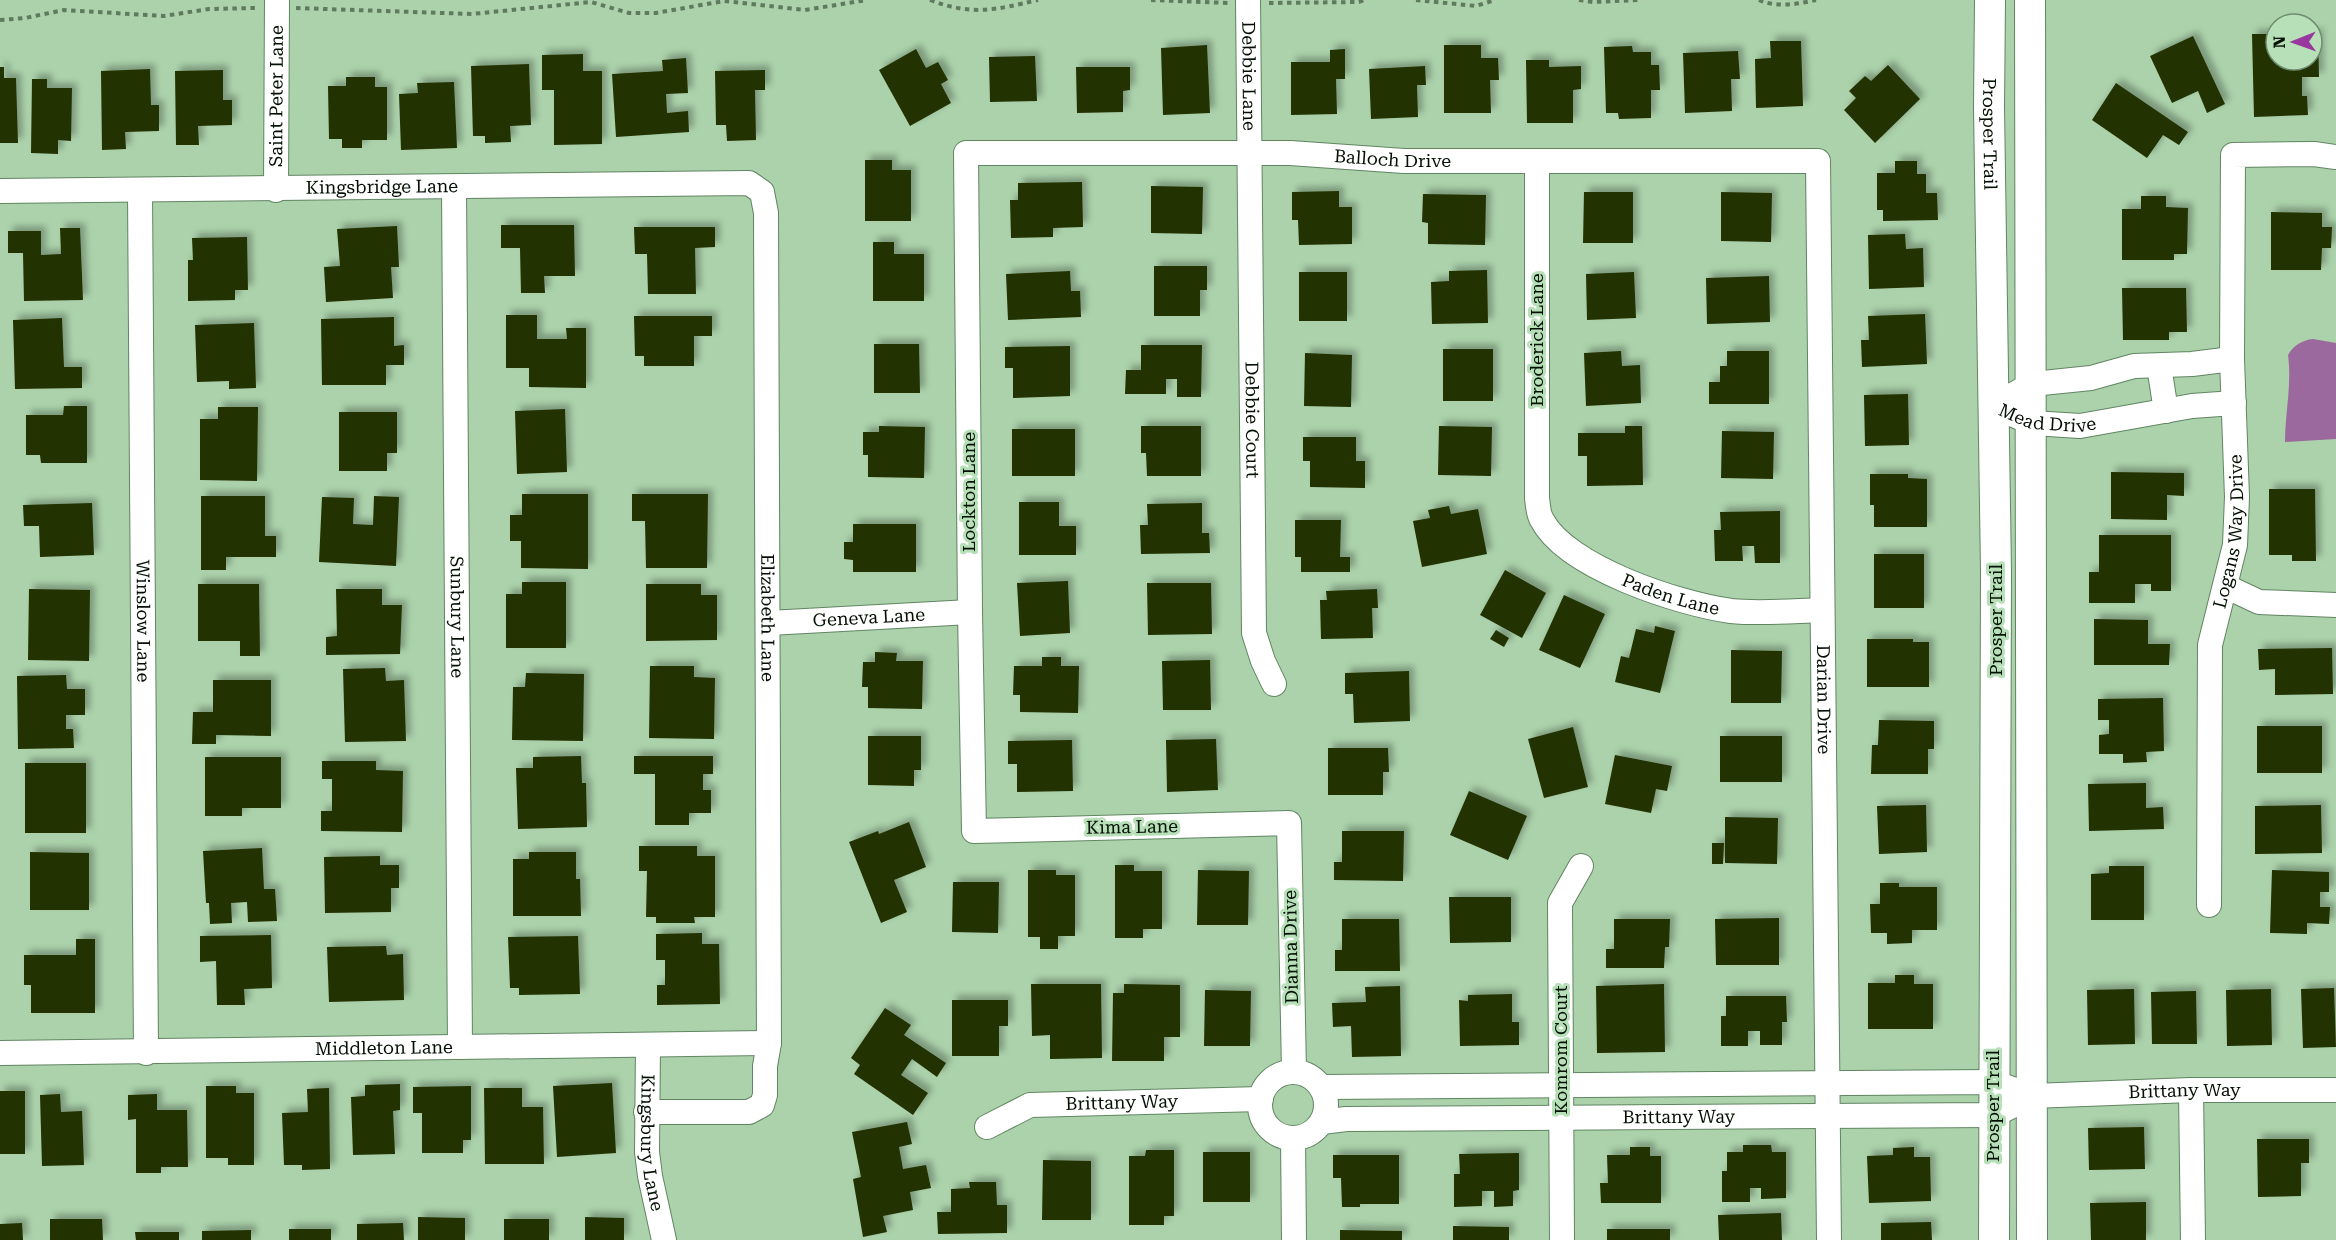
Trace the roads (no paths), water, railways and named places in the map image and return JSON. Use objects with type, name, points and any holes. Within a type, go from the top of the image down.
[{"type":"main road","name":"Prosper Trail","points":[[1990,0],[1989,107],[1996,584],[1994,1240]]},
{"type":"main road","name":"Prosper Trail","points":[[2030,0],[2032,1240]]},
{"type":"street","name":"Debbie Lane","points":[[1248,0],[1250,153]]},
{"type":"street","name":"Saint Peter Lane","points":[[276,190],[277,4]]},
{"type":"street","name":"Balloch Drive","points":[[966,153],[1290,153],[1404,161],[1818,161]]},
{"type":"street","name":"Lockton Lane","points":[[966,153],[974,831]]},
{"type":"street","name":"Debbie Court","points":[[1250,153],[1254,633],[1263,661],[1274,684]]},
{"type":"street","name":"Logans Way Drive","points":[[2209,905],[2210,645],[2235,545],[2237,497],[2232,359],[2233,155],[2314,154],[2336,157]]},
{"type":"street","name":"Broderick Lane","points":[[1537,161],[1537,498],[1541,519]]},
{"type":"street","name":"Darian Drive","points":[[1818,161],[1829,1240]]},
{"type":"street","name":"Kingsbridge Lane","points":[[0,191],[276,190],[749,183],[762,192]]},
{"type":"street","name":"Sunbury Lane","points":[[454,188],[460,1047]]},
{"type":"street","name":"Winslow Lane","points":[[140,191],[146,1053]]},
{"type":"street","name":"Elizabeth Lane","points":[[646,1112],[748,1112],[762,1105],[765,1095],[765,1066],[769,1043],[769,623],[766,213],[762,192]]},
{"type":"street","name":"Mead Drive","points":[[1994,406],[2032,384],[2091,378],[2134,366],[2192,364],[2232,359]]},
{"type":"street","points":[[2159,366],[2166,411]]},
{"type":"street","name":"Mead Drive","points":[[1994,406],[2032,423],[2080,426],[2192,406],[2234,403]]},
{"type":"street","name":"Paden Lane","points":[[1541,519],[1557,540],[1576,554],[1603,570],[1666,596],[1732,611],[1822,610]]},
{"type":"street","points":[[2225,586],[2259,602],[2336,605]]},
{"type":"street","name":"Geneva Lane","points":[[769,623],[970,612]]},
{"type":"street","name":"Kima Lane","points":[[974,831],[1289,824]]},
{"type":"street","name":"Dianna Drive","points":[[1289,824],[1294,1071]]},
{"type":"street","name":"Komrom Court","points":[[1562,1240],[1560,903],[1581,866]]},
{"type":"street","name":"Middleton Lane","points":[[0,1053],[146,1053],[769,1043]]},
{"type":"street","name":"Kingsbury Lane","points":[[648,1045],[646,1112],[650,1176],[664,1240]]},
{"type":"street","points":[[1294,1071],[1305,1073],[1315,1079],[1321,1087],[1326,1099],[1326,1111],[1322,1122],[1314,1131],[1293,1138],[1282,1136],[1264,1121],[1260,1110],[1265,1088],[1272,1079],[1282,1073],[1294,1071]]},
{"type":"street","name":"Brittany Way","points":[[1321,1087],[1993,1082],[2032,1096],[2191,1090],[2336,1090]]},
{"type":"street","points":[[2191,1090],[2193,1240]]},
{"type":"street","name":"Brittany Way","points":[[1322,1122],[1346,1119],[1561,1116],[1994,1115],[2032,1096]]},
{"type":"street","name":"Brittany Way","points":[[987,1127],[1030,1105],[1261,1099]]},
{"type":"street","points":[[1293,1138],[1294,1240]]}]
